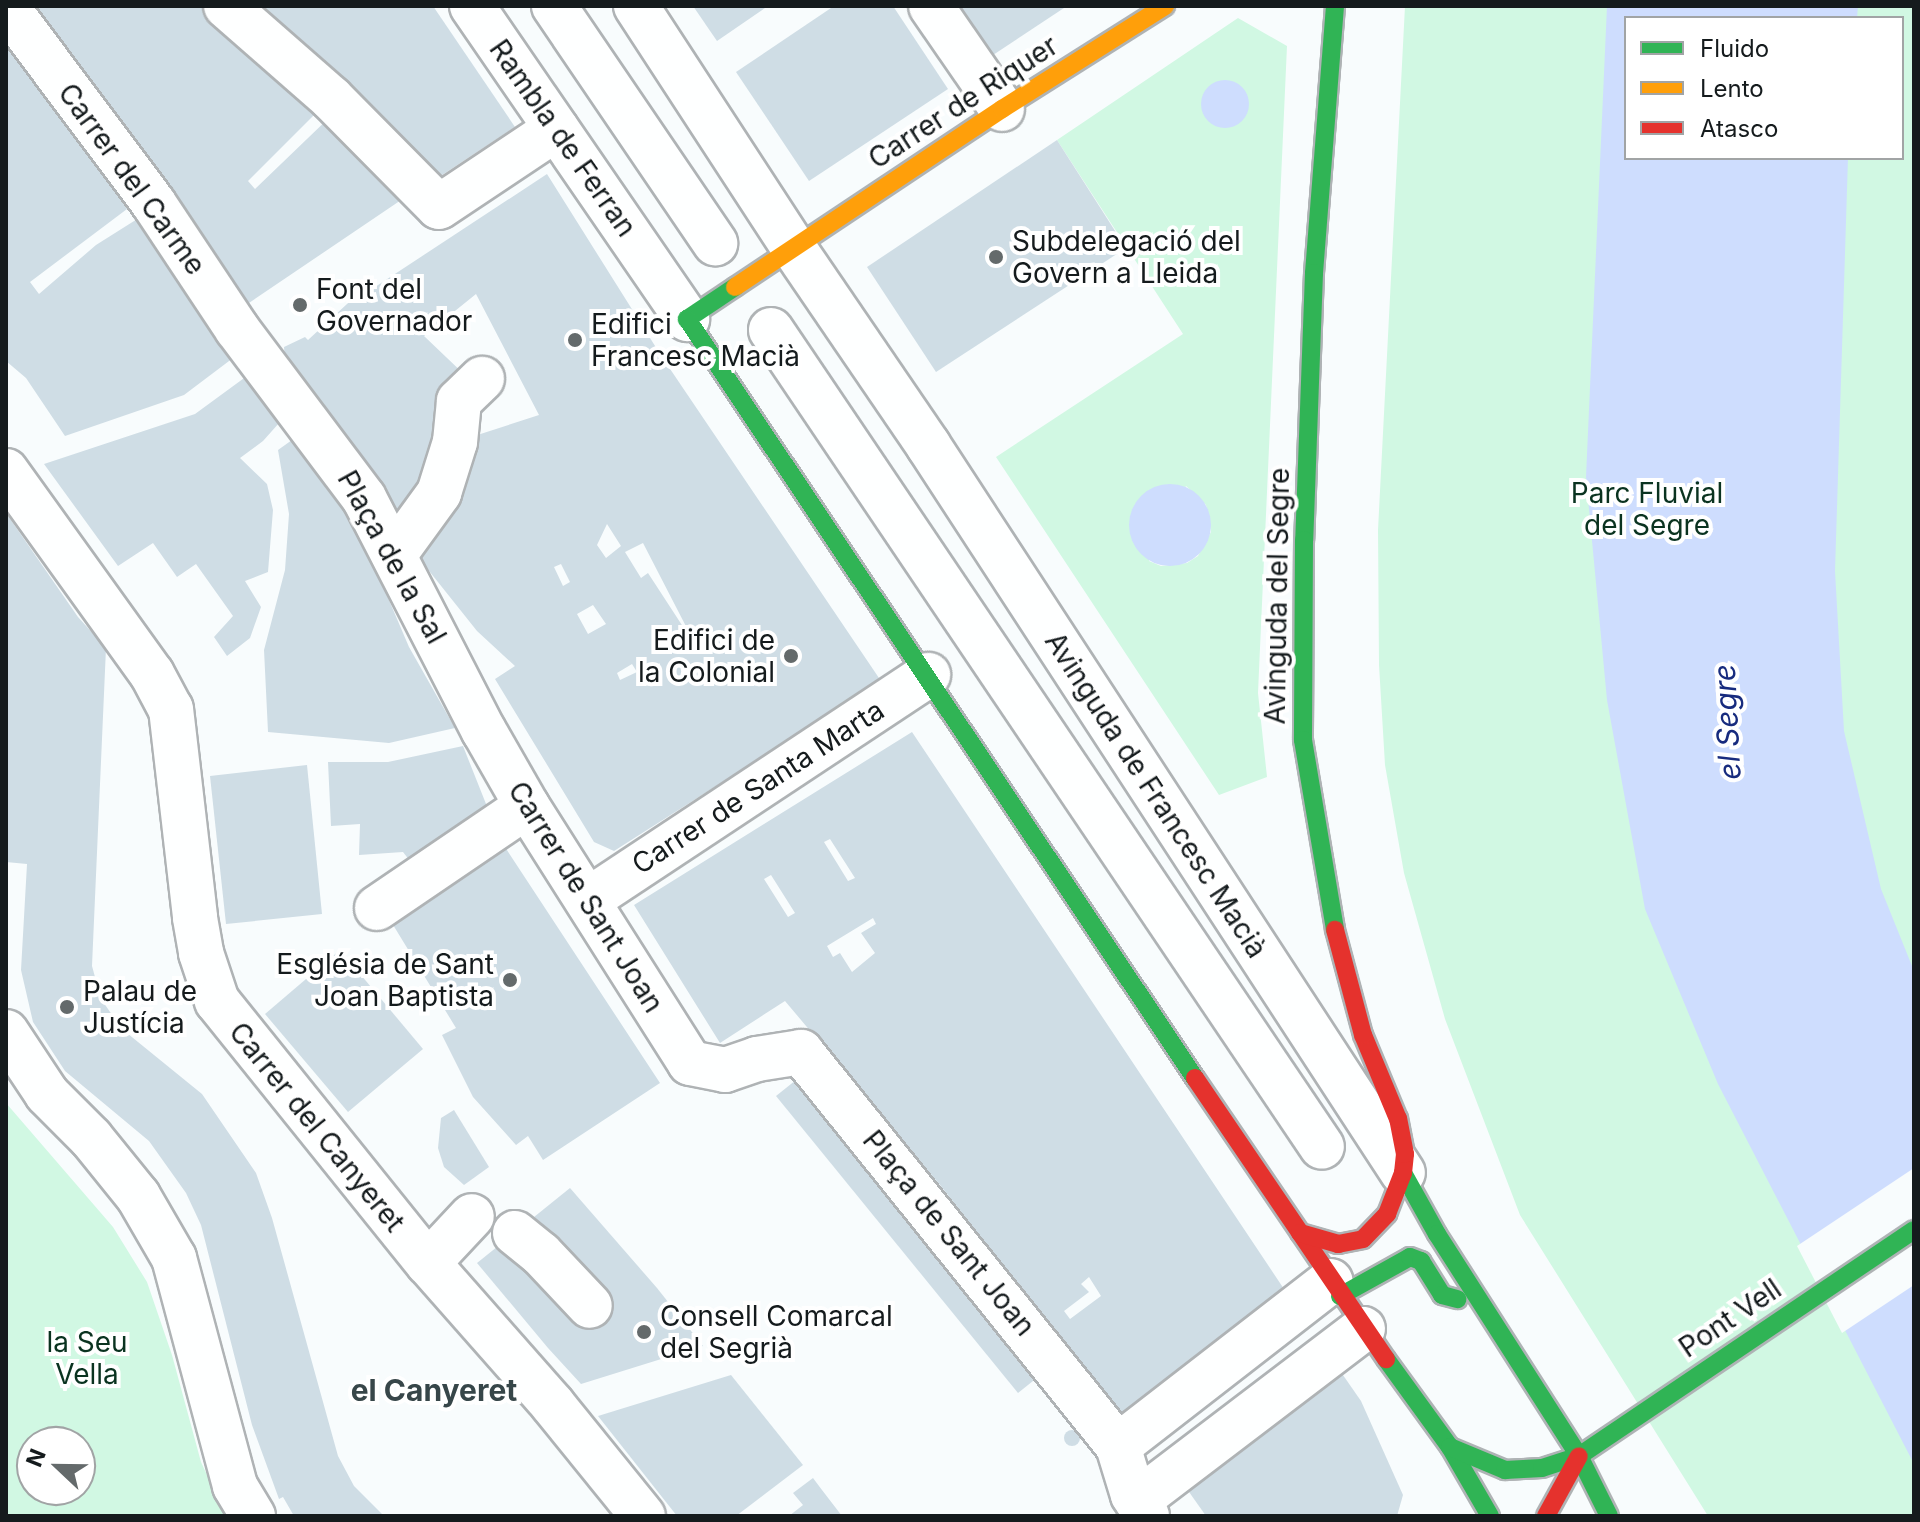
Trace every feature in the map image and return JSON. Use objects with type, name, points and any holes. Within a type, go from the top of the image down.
[{"type":"main road","name":"Carrer de Riquer","points":[[793,247],[1165,6]]},
{"type":"main road","name":"Avinguda del Segre","points":[[1335,6],[1314,273],[1304,540],[1303,740],[1322,866],[1342,962],[1363,1035],[1401,1128],[1403,1173]]},
{"type":"main road","points":[[1318,17],[1333,49]]},
{"type":"main road","points":[[793,247],[687,319],[1300,1233],[1450,1447],[1490,1516]]},
{"type":"main road","points":[[1300,1233],[1338,1244],[1350,1245],[1363,1239],[1387,1214],[1403,1173]]},
{"type":"main road","name":"Avinguda de Francesc Macià","points":[[1403,1173],[1459,1269],[1579,1456],[1609,1516]]},
{"type":"main road","name":"Pont Vell","points":[[1579,1456],[1914,1230]]},
{"type":"main road","points":[[1353,1306],[1410,1257],[1421,1261],[1424,1286]]},
{"type":"main road","points":[[1424,1286],[1459,1269]]},
{"type":"main road","points":[[1424,1286],[1442,1295],[1483,1306]]},
{"type":"main road","points":[[1450,1447],[1505,1470],[1517,1471],[1579,1456]]},
{"type":"main road","points":[[1546,1516],[1579,1456]]},
{"type":"street","name":"Carrer del Carme","points":[[6,6],[154,204],[257,353]]},
{"type":"street","points":[[226,6],[331,98],[439,207],[556,129]]},
{"type":"street","name":"Rambla de Ferran","points":[[472,6],[687,319]]},
{"type":"street","points":[[554,6],[715,243]]},
{"type":"street","points":[[636,6],[793,247]]},
{"type":"street","points":[[931,6],[1002,109]]},
{"type":"street","name":"Avinguda de Francesc Macià","points":[[793,247],[937,458],[1403,1173]]},
{"type":"street","name":"Avinguda de Francesc Macià","points":[[771,330],[1322,1147]]},
{"type":"street","name":"Plaça de la Sal","points":[[257,353],[364,498],[484,731]]},
{"type":"street","points":[[394,555],[439,493],[455,442],[459,401],[482,379]]},
{"type":"street","name":"Carrer del Canyeret","points":[[6,471],[152,674],[171,709],[195,918],[201,953],[217,1001],[428,1263],[553,1405],[643,1516]]},
{"type":"street","name":"Carrer de Santa Marta","points":[[588,900],[928,675]]},
{"type":"street","name":"Carrer de Sant Joan","points":[[484,731],[527,806],[690,1063]]},
{"type":"street","points":[[377,908],[527,806]]},
{"type":"street","points":[[6,1032],[47,1094],[91,1138],[138,1196],[174,1258],[235,1486],[253,1516]]},
{"type":"street","name":"Plaça de Sant Joan","points":[[690,1063],[725,1070],[757,1059],[801,1052],[978,1268],[1118,1446],[1142,1508]]},
{"type":"street","points":[[428,1263],[472,1216]]},
{"type":"street","points":[[515,1233],[541,1254],[590,1306]]},
{"type":"street","points":[[1118,1446],[1353,1306]]},
{"type":"street","points":[[1142,1508],[1353,1306]]},
{"type":"green space","name":"Parc Fluvial del Segre","points":[[1405,6],[1914,6],[1914,1516],[1708,1516],[1520,1215],[1445,1019],[1404,873],[1385,765],[1379,665],[1378,530]]},
{"type":"green space","points":[[1238,18],[1287,46],[1258,693],[1267,777],[1219,795],[996,457],[1183,334],[1057,140]],"holes":[[[1186,486],[1206,505],[1211,532],[1198,556],[1187,563],[1161,566],[1149,561]]]},
{"type":"green space","name":"la Seu Vella","points":[[6,1103],[113,1227],[147,1282],[172,1355],[201,1462],[226,1516],[6,1516]]},
{"type":"water","name":"el Segre","points":[[1607,6],[1858,6],[1857,16],[1624,16],[1624,160],[1848,160],[1835,571],[1844,731],[1881,889],[1914,971],[1914,1464],[1718,1084],[1645,909],[1607,700],[1586,477]]},
{"type":"water","points":[[1225,80],[1242,87],[1249,104],[1242,121],[1225,128],[1208,121],[1201,104],[1208,87]]},
{"type":"water","points":[[1170,484],[1186,487],[1199,496],[1208,509],[1211,525],[1208,541],[1199,554],[1186,563],[1170,566],[1154,563],[1141,554],[1132,541],[1129,525],[1132,509],[1141,496],[1154,487]]},
{"type":"pier","points":[[1914,1168],[1914,1285],[1842,1333],[1797,1246]]},
{"type":"building","points":[[29,6],[207,6],[325,104],[248,181],[255,189],[334,113],[410,194],[240,309]]},
{"type":"building","points":[[247,6],[433,6],[515,127],[430,183]]},
{"type":"building","points":[[693,6],[768,6],[717,41]]},
{"type":"building","points":[[834,6],[893,6],[948,89],[809,181],[736,72]]},
{"type":"building","points":[[956,6],[1067,6],[990,57]]},
{"type":"building","points":[[12,47],[135,203],[30,282],[39,294],[96,245],[142,216],[237,355],[184,395],[65,436],[26,378],[6,361],[6,53]]},
{"type":"building","name":"Subdelegació del Govern a Lleida","points":[[1057,140],[1126,248],[936,372],[867,267]]},
{"type":"building","points":[[547,174],[662,357],[881,681],[614,851],[594,842],[495,679],[515,666],[477,631],[414,552],[465,439],[539,415],[476,294],[424,336],[468,378],[439,405],[418,497],[398,513],[285,362],[284,347],[305,337],[308,340],[360,292],[369,291]],"holes":[[[607,524],[621,546],[606,558],[597,545]],[[643,543],[691,639],[648,573],[641,578],[625,552]],[[561,564],[570,582],[563,586],[554,567]],[[593,605],[606,624],[588,634],[577,614]],[[632,664],[637,672],[620,680],[617,673]]]},
{"type":"building","points":[[251,373],[288,413],[263,441],[240,458],[267,484],[273,510],[268,572],[245,581],[261,607],[250,638],[227,656],[214,637],[233,616],[196,564],[177,577],[153,543],[118,566],[44,464],[195,414]]},
{"type":"building","points":[[299,435],[345,497],[409,647],[455,728],[389,743],[268,732],[264,650],[285,570],[289,514],[278,450]]},
{"type":"building","name":"Palau de Justícia","points":[[6,513],[78,617],[106,648],[92,966],[101,999],[122,1029],[202,1094],[256,1173],[272,1218],[338,1456],[354,1486],[384,1516],[294,1516],[283,1497],[279,1499],[252,1425],[201,1225],[186,1193],[149,1141],[65,1071],[33,1022],[21,970],[27,864],[6,862]]},
{"type":"building","points":[[912,732],[1294,1304],[1131,1428],[940,1185],[785,1001],[720,1043],[634,905]],"holes":[[[830,839],[855,878],[848,881],[824,842]],[[771,875],[795,913],[788,917],[764,879]],[[873,918],[876,924],[861,933],[875,953],[852,972],[840,953],[833,957],[827,946]],[[1089,1277],[1101,1296],[1070,1319],[1064,1311],[1089,1292],[1081,1284]]]},
{"type":"building","points":[[463,746],[492,819],[417,870],[403,852],[359,855],[360,824],[331,826],[328,762],[388,762]]},
{"type":"building","points":[[307,765],[322,914],[226,924],[210,776]]},
{"type":"building","name":"Església de Sant Joan Baptista","points":[[501,841],[660,1083],[543,1160],[528,1136],[516,1145],[473,1097],[442,1035],[456,1028],[387,915]]},
{"type":"building","points":[[340,950],[423,1049],[348,1112],[265,1014]]},
{"type":"building","points":[[796,1080],[1038,1377],[1018,1393],[776,1096]]},
{"type":"building","points":[[454,1110],[489,1167],[464,1185],[444,1167],[438,1148],[441,1118]]},
{"type":"building","points":[[570,1188],[703,1346],[581,1384],[548,1348],[477,1263]]},
{"type":"building","points":[[1336,1365],[1361,1401],[1403,1495],[1397,1516],[1206,1516],[1182,1482]]},
{"type":"building","points":[[731,1375],[803,1465],[736,1516],[677,1516],[598,1416]]},
{"type":"building","points":[[1072,1430],[1078,1432],[1078,1444],[1072,1446],[1066,1444],[1064,1438],[1066,1432]]},
{"type":"building","points":[[813,1478],[842,1516],[789,1516],[803,1505],[793,1493]]},
{"type":"traffic: fast","points":[[1335,6],[1314,273],[1304,540],[1303,740],[1335,930]]},
{"type":"traffic: fast","points":[[735,287],[687,319],[1195,1078]]},
{"type":"traffic: fast","points":[[1403,1173],[1437,1234],[1579,1456],[1609,1516]]},
{"type":"traffic: fast","points":[[1579,1456],[1914,1230]]},
{"type":"traffic: fast","points":[[1340,1296],[1410,1257],[1421,1261],[1442,1295],[1457,1299]]},
{"type":"traffic: fast","points":[[1386,1359],[1450,1447],[1490,1516]]},
{"type":"traffic: fast","points":[[1450,1447],[1505,1470],[1542,1468],[1579,1456]]},
{"type":"traffic: slow","points":[[735,287],[1002,109],[1165,6]]},
{"type":"traffic: jam","points":[[1300,1233],[1338,1244],[1363,1239],[1387,1214],[1403,1173],[1405,1154],[1398,1119],[1363,1035],[1335,930]]},
{"type":"traffic: jam","points":[[1195,1078],[1386,1359]]},
{"type":"traffic: jam","points":[[1546,1516],[1579,1456]]},
{"type":"place","name":"Subdelegació del Govern a Lleida","points":[[996,257]]},
{"type":"place","name":"Font del Governador","points":[[300,305]]},
{"type":"place","name":"Edifici Francesc Macià","points":[[575,340]]},
{"type":"place","name":"Edifici de la Colonial","points":[[791,656]]},
{"type":"place","name":"Església de Sant Joan Baptista","points":[[510,980]]},
{"type":"place","name":"Palau de Justícia","points":[[67,1007]]},
{"type":"place","name":"Consell Comarcal del Segrià","points":[[644,1332]]},
{"type":"district","name":"el Canyeret","points":[[434,1390]]}]
